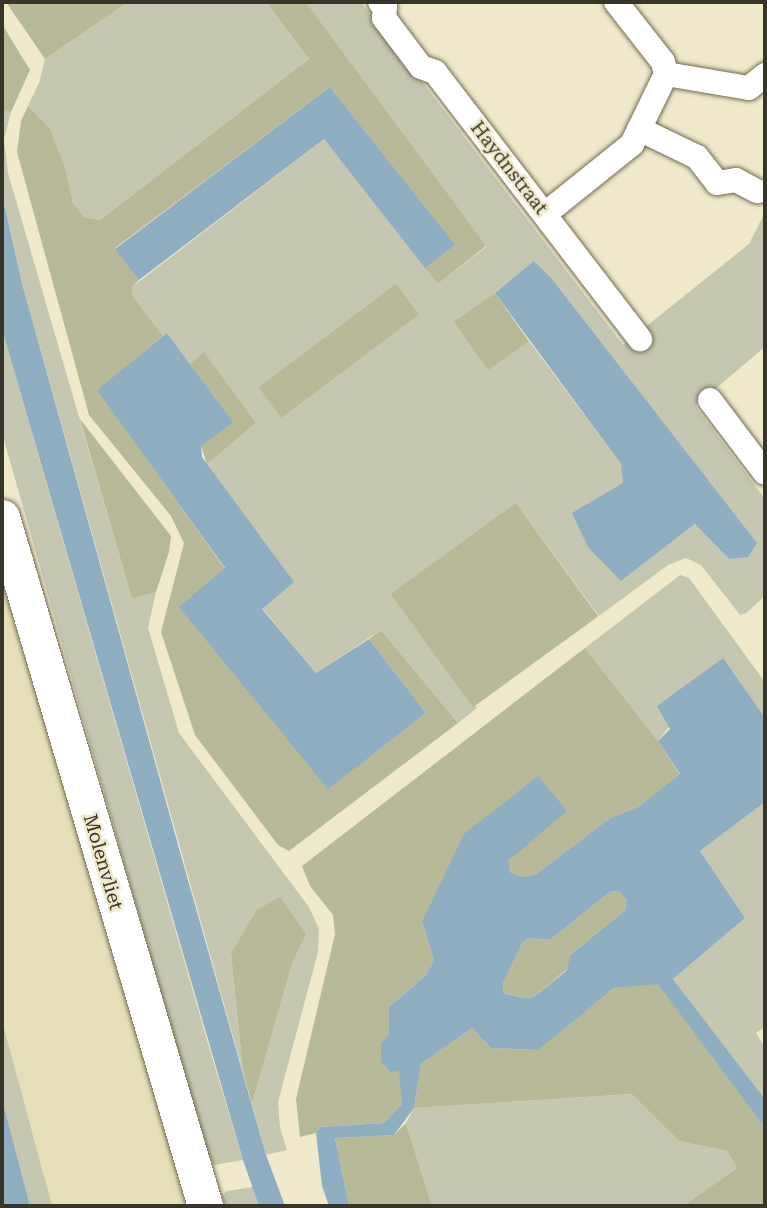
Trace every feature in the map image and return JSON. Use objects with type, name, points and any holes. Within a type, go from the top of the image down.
[{"type":"street","name":"Haydnstraat","points":[[380,2],[384,7],[384,18],[421,67],[435,72],[640,339]]},
{"type":"street","points":[[545,214],[632,144],[666,74],[663,62],[616,2]]},
{"type":"street","points":[[666,74],[749,88],[765,75]]},
{"type":"street","points":[[639,129],[697,157],[717,183],[736,180],[757,191]]},
{"type":"street","points":[[710,400],[765,474]]},
{"type":"street","name":"Molenvliet","points":[[2,517],[205,1206]]},
{"type":"shaded area","points":[[2,538],[200,1206],[2,1206]]},
{"type":"green space","points":[[6,2],[128,2],[45,59]]},
{"type":"green space","points":[[128,2],[266,2],[309,59],[100,220],[84,217],[73,203],[65,167],[50,128],[28,106],[39,83],[45,59]]},
{"type":"green space","points":[[266,2],[306,2],[486,246],[438,284],[425,268],[454,245],[330,87],[115,248],[139,280],[132,287],[132,295],[163,336],[98,390],[225,569],[180,607],[328,788],[426,713],[369,639],[381,630],[458,723],[289,851],[278,845],[195,735],[161,632],[184,543],[171,516],[89,415],[17,152],[21,121],[28,106],[50,128],[65,167],[73,203],[84,217],[100,220],[309,59]]},
{"type":"green space","points":[[306,2],[361,2],[623,345],[749,244],[765,212],[765,347],[695,406],[765,499],[765,596],[740,615],[701,565],[686,558],[668,565],[599,616],[516,503],[393,597],[477,708],[458,723],[381,630],[316,673],[262,608],[293,581],[207,464],[256,423],[204,353],[190,364],[167,333],[163,336],[132,295],[132,287],[324,139],[438,284],[486,247]],"holes":[[[534,262],[729,559],[695,524],[621,581],[624,483],[621,464],[529,341],[456,324]]]},
{"type":"green space","points":[[2,24],[30,70],[11,112],[2,109]]},
{"type":"green space","points":[[2,109],[11,112],[4,139],[8,173],[132,599],[156,592],[148,628],[179,733],[309,907],[319,929],[318,952],[278,1102],[280,1128],[287,1150],[266,1155],[252,1104],[292,964],[306,934],[231,953],[243,1072],[23,287],[2,195]]},
{"type":"green space","points":[[396,284],[419,314],[282,418],[259,388]]},
{"type":"green space","points":[[495,293],[529,341],[488,370],[454,322]]},
{"type":"green space","points":[[2,329],[243,1160],[214,1165],[207,1155],[2,433]]},
{"type":"green space","points":[[204,352],[256,423],[207,464],[201,446],[232,421],[190,364]]},
{"type":"green space","points":[[80,419],[171,536],[169,552],[156,592],[132,599]]},
{"type":"green space","points":[[516,503],[598,616],[473,707],[391,594]]},
{"type":"green space","points":[[680,575],[689,578],[765,682],[765,718],[722,658],[658,741],[585,648]]},
{"type":"green space","points":[[585,648],[658,741],[680,775],[638,807],[610,818],[536,874],[522,877],[510,872],[507,862],[519,850],[422,922],[434,960],[426,975],[389,1007],[389,1036],[401,1076],[402,1104],[384,1123],[321,1127],[316,1133],[300,1137],[296,1099],[335,934],[333,915],[310,886],[302,866]]},
{"type":"green space","points":[[765,802],[765,1027],[756,1033],[765,1047],[765,1099],[673,979],[745,918],[700,851]]},
{"type":"green space","points":[[611,891],[620,892],[627,900],[625,910],[571,954],[567,969],[534,997],[523,998],[503,993],[503,983],[523,942],[531,938],[550,940]]},
{"type":"green space","points":[[280,897],[306,934],[292,964],[252,1104],[243,1072],[231,953],[257,910]]},
{"type":"green space","points":[[658,983],[765,1128],[765,1204],[762,1206],[683,1206],[737,1168],[727,1151],[679,1141],[632,1094],[414,1108],[421,1064],[472,1028],[491,1048],[537,1050],[614,988]]},
{"type":"green space","points":[[2,1021],[52,1206],[30,1206],[2,1099]]},
{"type":"green space","points":[[633,1094],[679,1141],[727,1151],[737,1168],[683,1206],[432,1206],[406,1123],[414,1108]]},
{"type":"green space","points":[[406,1123],[432,1206],[349,1206],[335,1138],[394,1135]]},
{"type":"green space","points":[[253,1187],[259,1206],[225,1206],[222,1195],[227,1191]]},
{"type":"water","points":[[330,87],[455,245],[425,268],[324,139],[139,280],[115,249]]},
{"type":"water","points":[[2,195],[23,287],[180,852],[266,1155],[285,1206],[259,1206],[243,1160],[2,329]]},
{"type":"water","points":[[534,261],[551,278],[757,543],[748,557],[729,559],[695,524],[621,581],[588,547],[572,513],[623,483],[621,464],[495,293]]},
{"type":"water","points":[[167,333],[233,422],[201,446],[202,457],[294,582],[262,609],[316,673],[369,639],[426,713],[328,789],[179,607],[225,568],[97,390]]},
{"type":"water","points":[[723,658],[765,718],[765,802],[700,851],[745,918],[673,979],[765,1099],[765,1128],[658,984],[614,988],[538,1050],[491,1048],[472,1028],[421,1064],[414,1108],[394,1135],[335,1138],[349,1206],[329,1206],[322,1186],[316,1133],[321,1127],[384,1123],[402,1104],[399,1070],[391,1072],[381,1062],[381,1044],[389,1035],[389,1007],[426,975],[434,960],[422,922],[464,834],[538,776],[567,811],[508,861],[510,872],[522,877],[536,874],[610,818],[638,807],[680,774],[658,741],[670,729],[657,706]],"holes":[[[611,891],[620,892],[627,900],[625,910],[570,955],[567,970],[534,997],[523,998],[503,993],[503,983],[523,942],[531,938],[550,940]]]},
{"type":"water","points":[[2,1099],[30,1206],[2,1206]]}]
